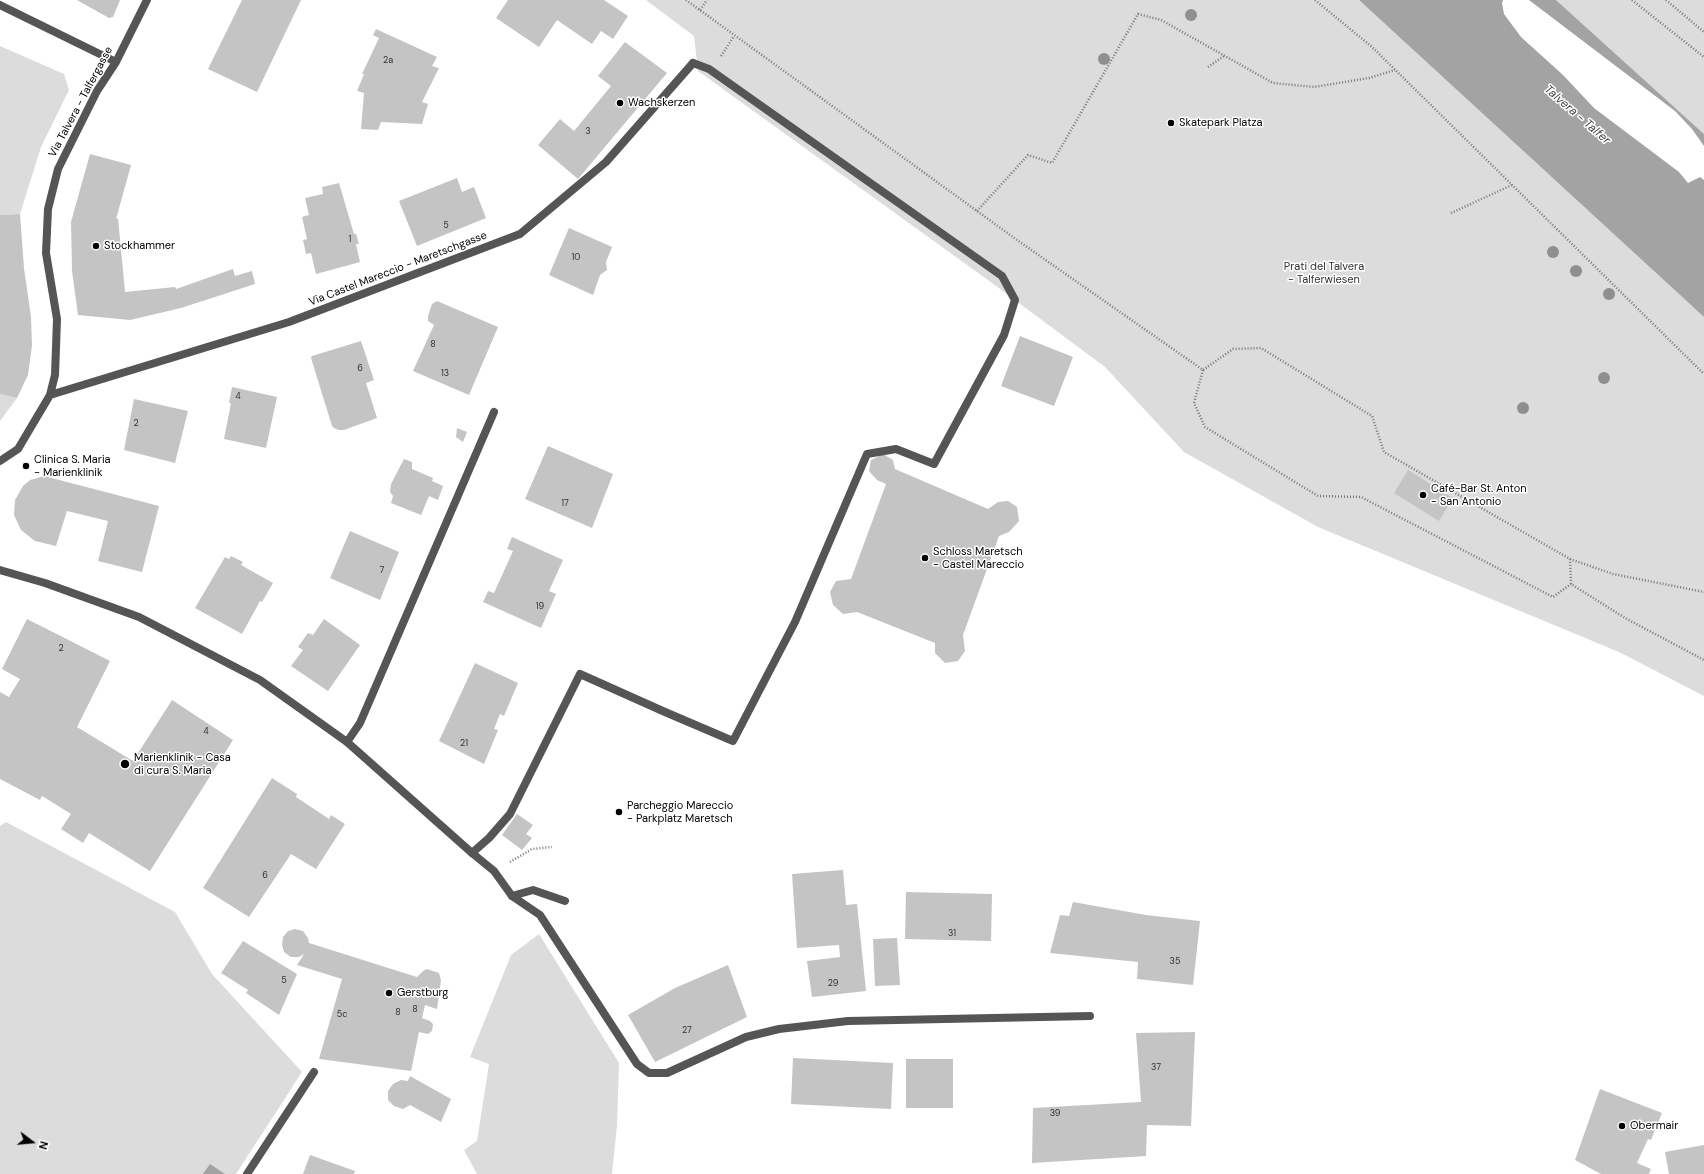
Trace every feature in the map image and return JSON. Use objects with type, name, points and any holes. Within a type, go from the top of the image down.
[{"type":"street","name":"Via Talvera - Talfergasse","points":[[0,460],[18,449],[50,395],[55,375],[57,319],[46,253],[48,209],[58,169],[97,91],[116,62],[147,0]]},
{"type":"street","points":[[0,5],[116,62]]},
{"type":"street","name":"Via Castel Mareccio - Maretschgasse","points":[[50,395],[289,322],[520,234],[606,162],[693,63],[710,69],[1002,276],[1015,300],[1004,335],[934,464],[896,449],[867,454],[795,622],[733,741],[580,674],[510,814],[489,838],[472,853]]},
{"type":"street","points":[[347,742],[360,723],[494,412]]},
{"type":"street","points":[[0,570],[45,583],[139,617],[260,680],[347,742],[494,871],[512,896],[540,915],[637,1064],[649,1073],[667,1073],[746,1037],[779,1029],[848,1021],[1090,1016]]},
{"type":"street","points":[[512,896],[533,890],[565,901]]},
{"type":"street","points":[[247,1174],[314,1072]]},
{"type":"path","points":[[686,0],[977,211],[1203,370]]},
{"type":"path","points":[[700,10],[707,0]]},
{"type":"path","points":[[1315,0],[1372,47],[1396,70],[1704,374]]},
{"type":"path","points":[[1632,0],[1704,57]]},
{"type":"path","points":[[1666,0],[1704,32]]},
{"type":"path","points":[[977,211],[1028,155],[1052,164],[1138,14],[1161,20],[1273,82],[1314,87],[1369,78],[1396,70]]},
{"type":"path","points":[[719,59],[734,36]]},
{"type":"path","points":[[1208,67],[1224,56]]},
{"type":"path","points":[[1451,213],[1512,185]]},
{"type":"path","points":[[1571,584],[1553,597],[1361,496],[1318,496],[1205,427],[1194,403],[1203,370],[1233,349],[1261,348],[1372,416],[1384,452],[1570,559],[1613,574],[1704,592]]},
{"type":"path","points":[[1570,559],[1571,584]]},
{"type":"path","points":[[1571,584],[1626,618],[1704,660]]},
{"type":"path","points":[[494,871],[532,849],[552,847]]},
{"type":"green space","name":"Prati del Talvera - Talferwiesen","points":[[646,0],[1359,0],[1704,317],[1704,696],[1619,652],[1318,527],[1184,452],[1105,367],[992,283],[698,71],[694,36]]},
{"type":"green space","points":[[1556,0],[1704,0],[1704,134]]},
{"type":"green space","points":[[0,46],[64,74],[69,90],[41,147],[20,214],[0,215]]},
{"type":"green space","points":[[0,394],[17,398],[0,421]]},
{"type":"green space","points":[[6,822],[175,912],[212,974],[302,1072],[236,1174],[0,1174],[0,826]]},
{"type":"green space","points":[[539,934],[619,1063],[617,1126],[612,1174],[477,1174],[464,1150],[477,1141],[489,1064],[470,1057],[511,955]]},
{"type":"water","name":"Talvera - Talfer","points":[[1359,0],[1503,0],[1502,3],[1504,14],[1521,37],[1563,75],[1594,108],[1679,172],[1688,183],[1700,177],[1704,180],[1704,317]]},
{"type":"water","points":[[1529,0],[1556,0],[1704,134],[1704,146],[1692,129],[1675,111]]},
{"type":"water","points":[[210,1164],[225,1174],[203,1174]]},
{"type":"building","points":[[77,0],[120,0],[113,17],[109,18]]},
{"type":"building","points":[[242,0],[301,0],[257,92],[208,69]]},
{"type":"building","points":[[508,0],[604,0],[628,16],[613,39],[601,31],[592,44],[557,20],[539,47],[496,18]]},
{"type":"building","points":[[376,29],[437,57],[432,66],[439,68],[422,102],[428,104],[422,124],[381,122],[378,130],[361,129],[364,93],[357,91],[364,74],[362,74],[379,38],[373,35]]},
{"type":"building","name":"Wachskerzen","points":[[625,42],[667,73],[578,179],[538,145],[560,119],[574,131],[611,86],[598,76]]},
{"type":"building","name":"Stockhammer","points":[[90,154],[131,165],[116,219],[118,218],[125,292],[175,287],[176,289],[233,269],[235,276],[252,271],[255,284],[181,308],[130,320],[78,315],[72,271],[71,222]]},
{"type":"building","points":[[457,178],[462,192],[474,187],[486,218],[417,246],[399,201]]},
{"type":"building","points":[[339,183],[354,234],[356,234],[359,244],[356,244],[360,262],[316,274],[311,253],[306,254],[303,240],[307,239],[302,217],[309,215],[305,198],[323,194],[322,187]]},
{"type":"building","points":[[20,214],[24,268],[31,317],[32,345],[28,375],[17,398],[0,394],[0,215]]},
{"type":"building","points":[[569,228],[612,247],[606,262],[607,270],[600,275],[593,295],[549,275]]},
{"type":"building","points":[[437,301],[498,327],[469,395],[413,371],[434,325],[428,321],[428,316],[432,304]]},
{"type":"building","points":[[1020,336],[1073,357],[1054,406],[1001,386]]},
{"type":"building","points":[[361,341],[374,380],[366,383],[377,418],[344,430],[339,430],[332,426],[311,358],[312,356]]},
{"type":"building","points":[[232,387],[277,397],[266,448],[224,439],[231,403],[229,403]]},
{"type":"building","points":[[134,399],[188,411],[175,463],[124,450]]},
{"type":"building","points":[[457,428],[467,432],[463,442],[456,437]]},
{"type":"building","points":[[548,446],[613,474],[592,528],[525,499]]},
{"type":"building","name":"Schloss Maretsch - Castel Mareccio","points":[[883,454],[893,460],[895,469],[988,509],[998,502],[1008,501],[1017,507],[1019,521],[1009,532],[999,536],[963,635],[965,651],[958,661],[945,663],[935,653],[935,643],[857,612],[843,614],[833,605],[830,592],[836,581],[851,579],[886,484],[877,480],[869,471],[871,460]]},
{"type":"building","points":[[404,459],[412,462],[412,469],[433,478],[432,481],[443,486],[438,500],[429,496],[421,515],[391,503],[393,496],[390,492],[391,484]]},
{"type":"building","name":"Café-Bar St. Anton - San Antonio","points":[[1408,470],[1453,498],[1439,521],[1394,493]]},
{"type":"building","points":[[44,476],[159,506],[142,572],[98,561],[108,521],[67,511],[56,546],[35,541],[21,530],[14,515],[15,500],[23,486],[30,480]]},
{"type":"building","points":[[350,531],[399,552],[380,600],[330,578]]},
{"type":"building","points":[[512,537],[563,560],[549,591],[556,594],[541,628],[483,602],[488,591],[494,593],[513,551],[507,549]]},
{"type":"building","points":[[231,556],[243,562],[241,565],[273,583],[262,602],[260,601],[242,634],[195,608],[225,557],[229,559]]},
{"type":"building","points":[[27,619],[110,661],[77,727],[133,761],[172,700],[233,740],[150,871],[89,833],[83,843],[61,829],[71,814],[42,796],[40,800],[0,779],[0,692],[9,697],[20,679],[2,669]]},
{"type":"building","points":[[324,619],[360,645],[328,691],[291,666],[303,650],[298,647],[308,633],[313,635]]},
{"type":"building","points":[[475,663],[518,683],[504,716],[500,714],[494,729],[498,730],[484,764],[439,741]]},
{"type":"building","points":[[272,778],[297,794],[296,797],[329,819],[331,815],[345,824],[316,869],[291,854],[249,917],[203,888]]},
{"type":"building","points":[[517,814],[533,825],[526,834],[532,838],[522,850],[502,835]]},
{"type":"building","points":[[843,870],[846,905],[857,904],[866,991],[812,997],[807,961],[840,957],[839,945],[797,948],[792,874]]},
{"type":"building","points":[[906,892],[992,894],[991,941],[905,939]]},
{"type":"building","points":[[1073,902],[1146,915],[1200,921],[1193,985],[1137,979],[1138,962],[1050,953],[1060,915],[1069,916]]},
{"type":"building","name":"Gerstburg","points":[[295,929],[303,931],[308,938],[309,943],[417,977],[427,969],[439,973],[441,980],[437,1009],[425,1005],[422,1018],[433,1024],[432,1031],[428,1034],[419,1032],[411,1071],[319,1059],[342,979],[297,965],[304,954],[299,957],[291,957],[284,952],[282,945],[283,937],[288,931]]},
{"type":"building","points":[[897,938],[900,985],[875,986],[873,939]]},
{"type":"building","points":[[243,941],[297,974],[279,1015],[246,993],[248,990],[221,973]]},
{"type":"building","points":[[728,965],[747,1017],[655,1062],[628,1015],[675,988]]},
{"type":"building","points":[[1195,1032],[1191,1126],[1147,1125],[1146,1156],[1032,1163],[1033,1108],[1141,1102],[1136,1033]]},
{"type":"building","points":[[793,1058],[893,1063],[891,1109],[791,1104]]},
{"type":"building","points":[[906,1059],[953,1059],[953,1108],[906,1108]]},
{"type":"building","points":[[410,1076],[451,1099],[441,1122],[410,1105],[403,1109],[394,1106],[388,1100],[388,1091],[393,1084],[401,1080],[408,1081]]},
{"type":"building","name":"Obermair","points":[[1600,1089],[1662,1113],[1651,1140],[1648,1139],[1637,1163],[1651,1169],[1649,1174],[1601,1174],[1575,1160]]},
{"type":"building","points":[[1704,1145],[1704,1174],[1669,1174],[1665,1152]]},
{"type":"building","points":[[310,1155],[355,1171],[354,1174],[303,1174]]},
{"type":"place","name":"Wachskerzen","points":[[620,103]]},
{"type":"place","name":"Skatepark Platza","points":[[1171,123]]},
{"type":"place","name":"Stockhammer","points":[[96,246]]},
{"type":"place","name":"Clinica S. Maria - Marienklinik","points":[[26,466]]},
{"type":"place","name":"Café-Bar St. Anton - San Antonio","points":[[1423,495]]},
{"type":"place","name":"Schloss Maretsch - Castel Mareccio","points":[[925,558]]},
{"type":"place","name":"Marienklinik - Casa di cura S. Maria","points":[[125,764]]},
{"type":"place","name":"Parcheggio Mareccio - Parkplatz Maretsch","points":[[619,812]]},
{"type":"place","name":"Gerstburg","points":[[389,993]]},
{"type":"place","name":"Obermair","points":[[1622,1126]]}]
